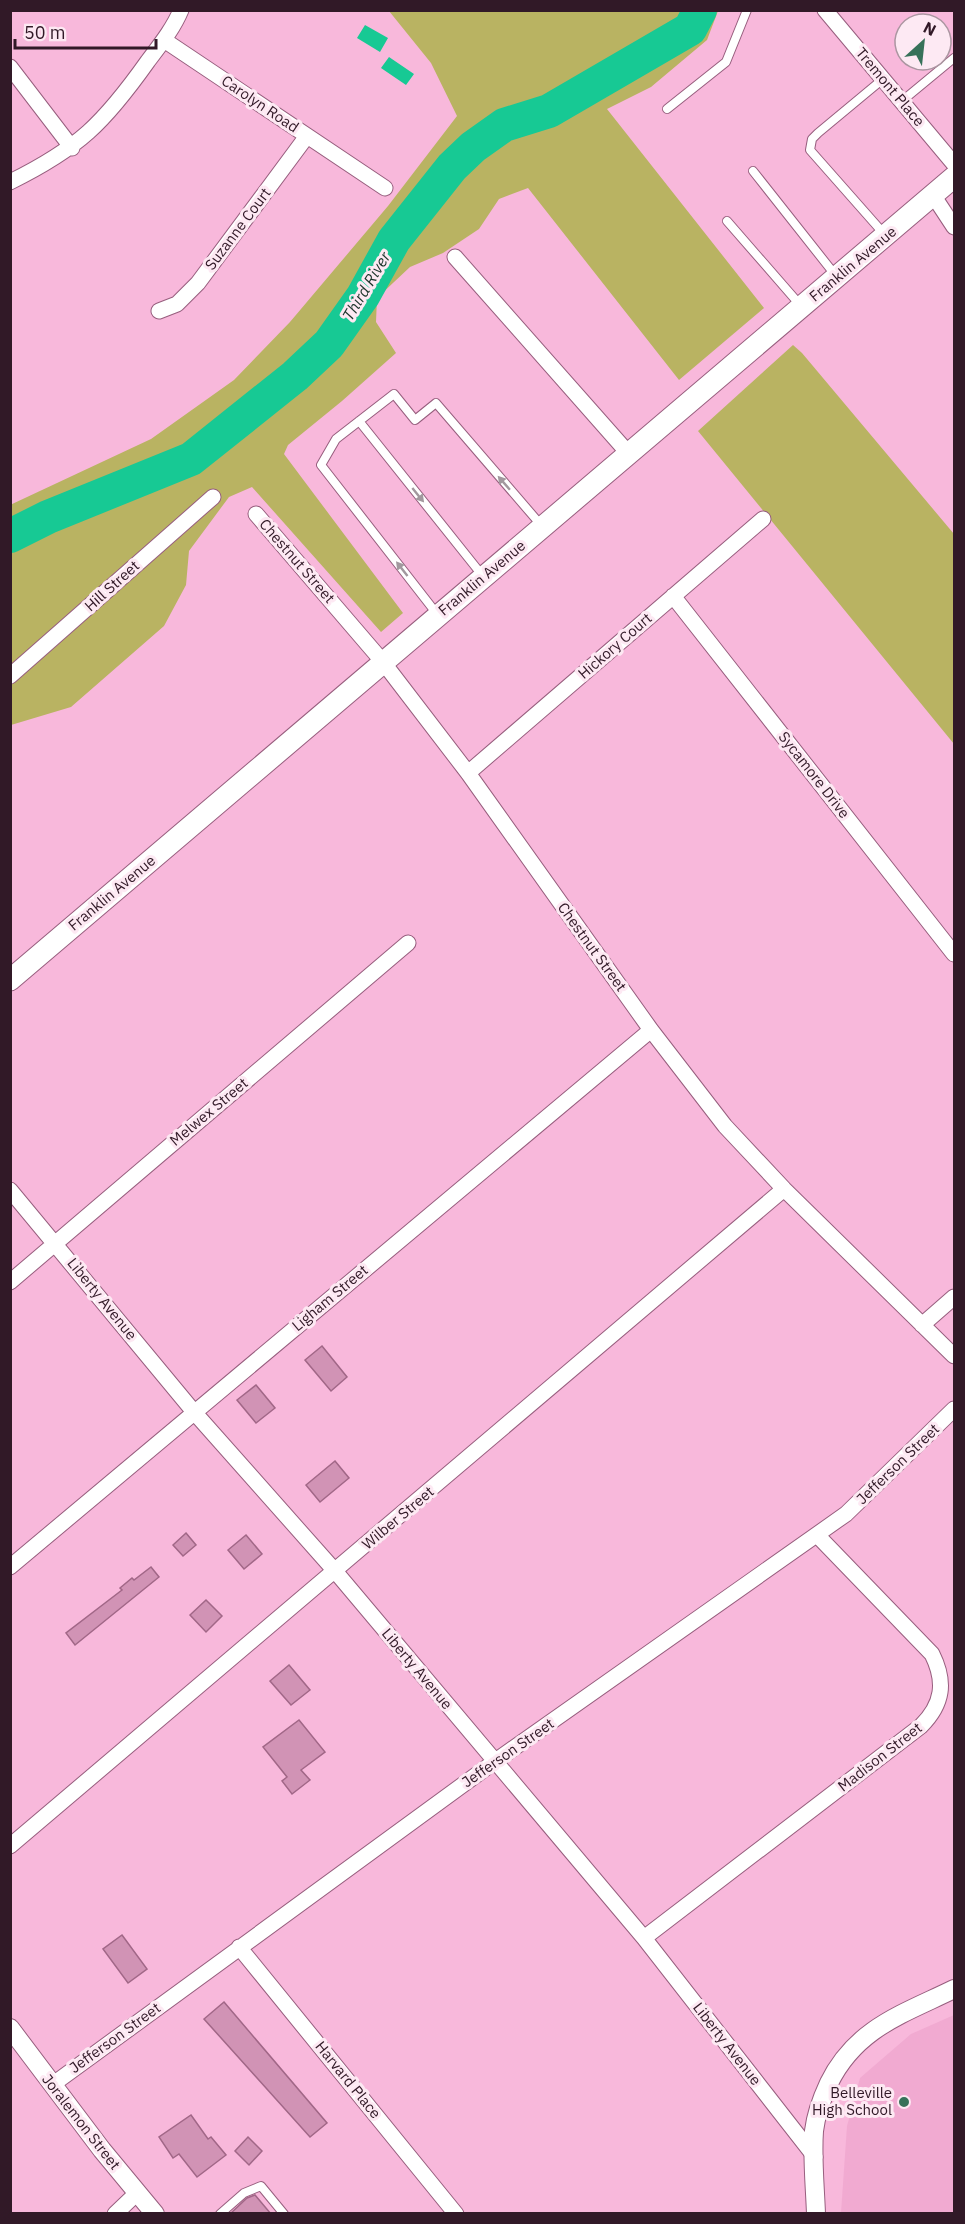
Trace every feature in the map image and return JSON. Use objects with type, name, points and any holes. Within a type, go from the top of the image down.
[{"type":"main road","name":"Franklin Avenue","points":[[10,980],[954,177]]},
{"type":"street","points":[[10,182],[49,163],[72,148],[114,108],[174,26],[181,10]]},
{"type":"street","name":"Tremont Place","points":[[825,10],[954,164]]},
{"type":"street","name":"Carolyn Road","points":[[164,40],[385,188]]},
{"type":"street","points":[[10,67],[72,148]]},
{"type":"street","name":"Suzanne Court","points":[[159,311],[177,304],[198,283],[307,136]]},
{"type":"street","points":[[933,195],[954,227]]},
{"type":"street","points":[[455,257],[628,454]]},
{"type":"street","name":"Hill Street","points":[[10,676],[213,496]]},
{"type":"street","name":"Chestnut Street","points":[[256,514],[383,662],[468,773],[651,1030],[725,1126],[784,1189],[954,1356]]},
{"type":"street","name":"Hickory Court","points":[[468,773],[763,519]]},
{"type":"street","name":"Sycamore Drive","points":[[674,596],[954,954]]},
{"type":"street","name":"Melwex Street","points":[[10,1282],[408,943]]},
{"type":"street","name":"Ligham Street","points":[[10,1567],[651,1030]]},
{"type":"street","name":"Wilber Street","points":[[10,1846],[784,1189]]},
{"type":"street","name":"Liberty Avenue","points":[[10,1190],[194,1412],[335,1571],[644,1938],[814,2157]]},
{"type":"street","points":[[922,1325],[954,1297]]},
{"type":"street","name":"Jefferson Street","points":[[52,2085],[494,1762],[846,1514],[954,1409]]},
{"type":"street","name":"Madison Street","points":[[644,1938],[921,1726],[932,1715],[939,1700],[942,1684],[940,1669],[932,1654],[817,1535]]},
{"type":"street","name":"Harvard Place","points":[[239,1947],[456,2214]]},
{"type":"street","points":[[816,2214],[814,2157],[816,2118],[840,2060],[860,2040],[881,2026],[954,1989]]},
{"type":"street","name":"Joralemon Street","points":[[10,2028],[52,2085],[155,2214]]},
{"type":"street","points":[[115,2214],[137,2193]]},
{"type":"lane","points":[[667,109],[726,62],[747,10]]},
{"type":"lane","points":[[902,101],[954,58]]},
{"type":"lane","points":[[883,79],[818,133],[812,139],[810,150],[886,236]]},
{"type":"lane","points":[[753,171],[837,277]]},
{"type":"lane","points":[[727,221],[802,307]]},
{"type":"lane","points":[[438,615],[321,465],[336,439],[394,394],[415,420],[436,403],[542,527]]},
{"type":"lane","points":[[359,421],[483,577]]},
{"type":"lane","points":[[220,2214],[244,2193],[261,2186],[284,2214]]},
{"type":"shaded area","points":[[389,11],[718,11],[707,40],[651,87],[607,109],[764,308],[679,380],[528,188],[499,199],[479,229],[443,253],[410,267],[377,298],[376,322],[396,353],[288,445],[284,454],[403,613],[381,632],[252,487],[229,497],[189,551],[186,585],[164,626],[71,707],[11,725],[10,505],[151,439],[234,380],[290,322],[388,206],[457,116],[431,63]]},
{"type":"shaded area","points":[[365,25],[388,38],[380,52],[357,38]]},
{"type":"shaded area","points":[[389,57],[414,74],[406,85],[381,68]]},
{"type":"shaded area","points":[[793,345],[954,534],[954,744],[698,431]]},
{"type":"shaded area","name":"Belleville High School","points":[[954,2015],[954,2213],[841,2213],[847,2126],[860,2078],[911,2034]]},
{"type":"building","points":[[322,1346],[347,1377],[331,1391],[305,1360]]},
{"type":"building","points":[[256,1385],[275,1408],[256,1423],[237,1400]]},
{"type":"building","points":[[335,1461],[349,1478],[320,1502],[306,1485]]},
{"type":"building","points":[[186,1533],[196,1545],[183,1556],[173,1545]]},
{"type":"building","points":[[246,1535],[262,1554],[244,1569],[228,1550]]},
{"type":"building","points":[[151,1567],[159,1577],[75,1645],[66,1633],[122,1590],[120,1588],[132,1578],[134,1580]]},
{"type":"building","points":[[206,1600],[222,1616],[206,1632],[190,1615]]},
{"type":"building","points":[[289,1665],[310,1690],[291,1705],[270,1681]]},
{"type":"building","points":[[299,1720],[325,1752],[301,1770],[310,1780],[292,1794],[282,1781],[287,1777],[263,1747]]},
{"type":"building","points":[[122,1935],[147,1969],[128,1983],[103,1949]]},
{"type":"building","points":[[224,2002],[327,2123],[310,2137],[204,2019]]},
{"type":"building","points":[[191,2115],[208,2139],[211,2137],[226,2155],[197,2177],[179,2154],[173,2158],[159,2137]]},
{"type":"building","points":[[248,2137],[262,2151],[249,2165],[235,2151]]},
{"type":"building","points":[[255,2195],[271,2214],[230,2214],[247,2198]]},
{"type":"waterway","name":"Third River","points":[[10,536],[48,517],[191,459],[295,376],[329,344],[363,296],[394,240],[452,167],[473,147],[504,125],[549,111],[690,29],[700,10]]},
{"type":"place","name":"Belleville High School","points":[[904,2102]]}]
